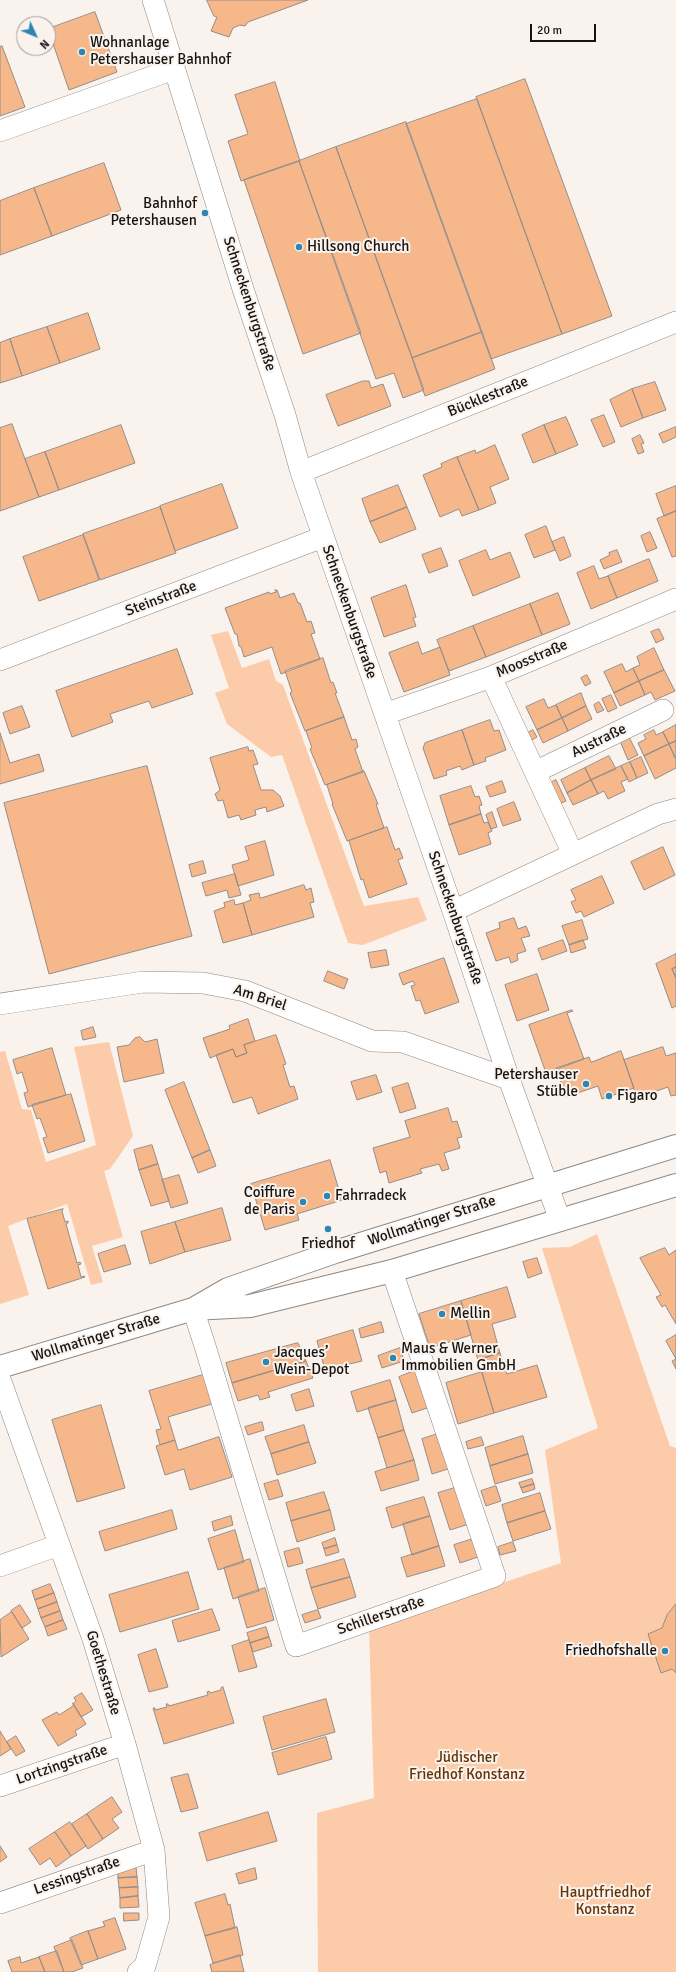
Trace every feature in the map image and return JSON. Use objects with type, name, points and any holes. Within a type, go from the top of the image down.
[{"type":"main road","name":"Wollmatinger Straße","points":[[0,1367],[192,1309],[228,1289],[335,1252],[676,1146]]},
{"type":"main road","name":"Wollmatinger Straße","points":[[192,1309],[250,1306],[392,1271],[676,1185]]},
{"type":"street","name":"Schneckenburgstraße","points":[[152,0],[243,289],[285,414],[301,472],[453,911],[509,1079],[560,1220]]},
{"type":"street","points":[[0,131],[174,69]]},
{"type":"street","name":"Bücklestraße","points":[[301,472],[676,322]]},
{"type":"street","name":"Steinstraße","points":[[0,660],[323,537]]},
{"type":"street","name":"Moosstraße","points":[[385,714],[491,677],[676,599]]},
{"type":"street","points":[[491,677],[573,854]]},
{"type":"street","name":"Austraße","points":[[535,772],[663,710]]},
{"type":"street","points":[[453,911],[658,814],[676,809]]},
{"type":"street","name":"Am Briel","points":[[0,1004],[143,982],[203,984],[245,991],[372,1041],[402,1042],[509,1079]]},
{"type":"street","name":"Schillerstraße","points":[[192,1309],[205,1346],[296,1646],[495,1576],[392,1271]]},
{"type":"street","name":"Goethestraße","points":[[0,1379],[93,1639],[125,1744],[154,1850],[159,1917],[145,1966],[138,1972]]},
{"type":"street","points":[[0,1566],[59,1545]]},
{"type":"street","name":"Lortzingstraße","points":[[0,1786],[125,1744]]},
{"type":"street","name":"Lessingstraße","points":[[0,1903],[154,1850]]},
{"type":"green space","points":[[228,631],[242,668],[269,659],[276,681],[283,685],[364,906],[418,897],[427,920],[363,945],[348,943],[282,755],[271,757],[227,724],[215,693],[229,688],[211,635]]},
{"type":"green space","points":[[109,1042],[133,1136],[110,1169],[104,1171],[123,1237],[92,1246],[103,1282],[91,1285],[67,1204],[8,1226],[29,1295],[0,1304],[0,1052],[5,1051],[22,1109],[31,1110],[46,1162],[96,1145],[74,1047]]},
{"type":"green space","name":"Hauptfriedhof Konstanz","points":[[597,1234],[670,1446],[676,1448],[676,1972],[318,1972],[317,1813],[374,1798],[369,1628],[561,1563],[545,1450],[598,1428],[542,1248],[570,1247]]},
{"type":"building","points":[[207,0],[308,0],[248,22],[245,26],[240,25],[233,28],[229,37],[211,31],[217,17],[214,16]]},
{"type":"building","name":"Wohnanlage Petershauser Bahnhof","points":[[95,12],[117,72],[69,90],[56,52],[56,26]]},
{"type":"building","points":[[2,46],[25,107],[0,116],[0,47]]},
{"type":"building","points":[[525,79],[612,316],[562,334],[476,97]]},
{"type":"building","points":[[275,82],[300,161],[241,181],[228,141],[248,134],[235,95]]},
{"type":"building","points":[[477,99],[562,334],[491,359],[406,124]]},
{"type":"building","points":[[406,122],[482,332],[412,358],[336,147]]},
{"type":"building","points":[[336,147],[424,390],[403,398],[394,373],[376,379],[299,161]]},
{"type":"building","name":"Hillsong Church","points":[[299,161],[361,333],[303,354],[244,180]]},
{"type":"building","points":[[104,163],[121,210],[52,236],[34,188]]},
{"type":"building","points":[[34,188],[52,236],[0,255],[0,201]]},
{"type":"building","points":[[88,313],[100,349],[60,363],[47,327]]},
{"type":"building","points":[[47,327],[60,363],[22,376],[10,339]]},
{"type":"building","points":[[482,332],[495,369],[425,396],[412,358]]},
{"type":"building","points":[[10,339],[22,376],[0,383],[0,343]]},
{"type":"building","points":[[363,381],[369,381],[371,388],[383,384],[391,406],[338,426],[326,395]]},
{"type":"building","points":[[655,382],[666,410],[643,418],[632,389]]},
{"type":"building","points":[[632,389],[643,418],[621,427],[610,400]]},
{"type":"building","points":[[604,415],[615,442],[603,447],[591,420]]},
{"type":"building","points":[[566,417],[578,445],[556,454],[544,425]]},
{"type":"building","points":[[12,424],[39,497],[0,511],[0,428]]},
{"type":"building","points":[[121,425],[135,463],[59,490],[45,452]]},
{"type":"building","points":[[544,425],[556,454],[533,463],[522,435]]},
{"type":"building","points":[[676,427],[676,437],[663,443],[659,434]]},
{"type":"building","points":[[640,435],[644,443],[641,444],[644,452],[638,454],[632,439]]},
{"type":"building","points":[[495,445],[509,479],[490,487],[496,503],[479,510],[457,457],[475,450],[476,453]]},
{"type":"building","points":[[45,452],[59,490],[39,497],[25,459]]},
{"type":"building","points":[[457,457],[479,510],[462,516],[459,509],[440,517],[423,475],[442,467],[441,464]]},
{"type":"building","points":[[222,484],[238,528],[175,551],[160,506]]},
{"type":"building","points":[[398,485],[407,507],[370,522],[362,499]]},
{"type":"building","points":[[676,486],[676,511],[664,516],[656,494]]},
{"type":"building","points":[[160,507],[176,553],[100,580],[83,534]]},
{"type":"building","points":[[407,507],[416,529],[380,543],[370,522]]},
{"type":"building","points":[[676,511],[676,556],[672,557],[657,519]]},
{"type":"building","points":[[546,526],[555,550],[534,558],[525,535]]},
{"type":"building","points":[[650,532],[657,548],[647,552],[641,536]]},
{"type":"building","points":[[83,535],[99,580],[39,601],[23,557]]},
{"type":"building","points":[[564,537],[571,556],[560,561],[552,542]]},
{"type":"building","points":[[441,548],[448,566],[429,573],[422,555]]},
{"type":"building","points":[[486,550],[490,560],[510,552],[520,577],[473,596],[459,561]]},
{"type":"building","points":[[617,550],[622,562],[604,569],[600,560],[610,555],[609,553]]},
{"type":"building","points":[[649,559],[658,581],[617,598],[608,576]]},
{"type":"building","points":[[594,566],[599,579],[608,576],[617,598],[591,609],[577,573]]},
{"type":"building","points":[[406,585],[416,617],[413,618],[416,626],[384,637],[371,598]]},
{"type":"building","points":[[275,590],[277,590],[280,598],[294,593],[298,603],[300,603],[307,622],[311,621],[315,633],[311,634],[320,659],[281,674],[272,647],[244,657],[241,647],[239,646],[237,634],[235,634],[225,608],[269,592],[270,594],[276,592]]},
{"type":"building","points":[[558,593],[570,624],[542,635],[530,604]]},
{"type":"building","points":[[530,604],[542,635],[486,657],[473,626]]},
{"type":"building","points":[[473,626],[486,657],[449,671],[437,640]]},
{"type":"building","points":[[659,629],[664,639],[656,643],[651,632]]},
{"type":"building","points":[[418,642],[422,654],[440,647],[450,675],[404,692],[389,653]]},
{"type":"building","points":[[654,648],[664,670],[639,681],[633,668],[640,665],[637,657]]},
{"type":"building","points":[[177,649],[193,694],[152,708],[149,701],[110,714],[113,722],[72,737],[56,691]]},
{"type":"building","points":[[323,658],[331,683],[333,682],[337,693],[335,693],[344,717],[305,731],[290,693],[292,692],[285,671]]},
{"type":"building","points":[[622,664],[626,672],[633,668],[639,681],[614,693],[604,672]]},
{"type":"building","points":[[664,670],[675,691],[655,700],[651,692],[645,695],[639,681]]},
{"type":"building","points":[[587,675],[591,683],[585,686],[581,678]]},
{"type":"building","points":[[639,681],[645,695],[620,706],[614,693]]},
{"type":"building","points":[[581,693],[586,706],[562,718],[556,705]]},
{"type":"building","points":[[611,695],[617,708],[608,712],[602,699]]},
{"type":"building","points":[[544,699],[548,708],[556,705],[562,718],[537,730],[526,707]]},
{"type":"building","points":[[599,702],[604,710],[597,713],[594,705]]},
{"type":"building","points":[[22,706],[30,727],[10,734],[3,713]]},
{"type":"building","points":[[586,706],[592,719],[568,731],[562,718]]},
{"type":"building","points":[[344,717],[352,740],[356,739],[358,747],[355,749],[363,772],[325,785],[310,749],[312,748],[306,731]]},
{"type":"building","points":[[562,718],[568,731],[543,743],[537,730]]},
{"type":"building","points":[[490,720],[494,731],[499,730],[506,750],[485,758],[486,761],[474,765],[462,730]]},
{"type":"building","points":[[676,725],[676,741],[669,744],[663,732]]},
{"type":"building","points":[[462,730],[474,765],[462,770],[460,766],[446,771],[447,775],[434,779],[423,748],[425,743]]},
{"type":"building","points":[[533,730],[537,737],[530,741],[526,734]]},
{"type":"building","points":[[654,730],[656,735],[663,732],[669,744],[644,756],[638,743],[646,739],[644,735]]},
{"type":"building","points":[[0,733],[10,763],[39,754],[44,771],[0,784]]},
{"type":"building","points":[[629,737],[638,755],[628,760],[620,741]]},
{"type":"building","points":[[676,741],[676,757],[675,758],[669,744]]},
{"type":"building","points":[[669,744],[676,759],[676,768],[655,779],[644,756]]},
{"type":"building","points":[[248,747],[249,751],[253,750],[258,764],[253,765],[261,790],[273,790],[280,796],[284,806],[267,812],[266,807],[255,810],[256,815],[241,820],[239,815],[228,818],[223,800],[218,801],[215,794],[220,790],[210,758]]},
{"type":"building","points":[[609,756],[616,769],[591,780],[585,768]]},
{"type":"building","points":[[641,757],[648,773],[637,778],[630,762]]},
{"type":"building","points":[[630,762],[637,778],[629,782],[621,766]]},
{"type":"building","points":[[147,766],[192,936],[49,974],[4,803]]},
{"type":"building","points":[[621,766],[628,779],[621,782],[625,791],[608,799],[604,791],[598,794],[591,780]]},
{"type":"building","points":[[585,768],[591,780],[567,793],[561,780]]},
{"type":"building","points":[[364,771],[378,804],[376,804],[384,828],[347,841],[332,804],[327,785]]},
{"type":"building","points":[[556,780],[566,801],[557,805],[547,785]]},
{"type":"building","points":[[591,780],[598,794],[573,805],[567,793]]},
{"type":"building","points":[[502,781],[506,792],[490,797],[486,787]]},
{"type":"building","points":[[471,786],[475,797],[479,796],[482,805],[479,806],[481,814],[449,825],[440,796]]},
{"type":"building","points":[[514,802],[521,820],[503,826],[497,809]]},
{"type":"building","points":[[492,812],[497,827],[491,829],[486,815]]},
{"type":"building","points":[[481,814],[484,823],[488,822],[492,831],[488,833],[491,844],[459,855],[449,825]]},
{"type":"building","points":[[387,827],[395,850],[399,848],[403,858],[398,860],[407,884],[369,898],[363,879],[361,880],[349,841]]},
{"type":"building","points":[[265,841],[274,875],[238,886],[232,865],[249,860],[245,847]]},
{"type":"building","points":[[663,847],[675,875],[644,890],[631,862]]},
{"type":"building","points":[[203,861],[206,873],[192,877],[189,865]]},
{"type":"building","points":[[235,874],[241,895],[229,898],[227,890],[206,896],[202,883]]},
{"type":"building","points":[[602,876],[614,903],[584,917],[581,911],[576,913],[571,902],[576,900],[571,890]]},
{"type":"building","points":[[304,885],[306,890],[311,888],[314,902],[310,903],[314,917],[252,935],[243,903],[251,900],[249,895],[259,893],[260,898]]},
{"type":"building","points":[[234,900],[235,905],[243,903],[252,935],[223,943],[214,911],[225,907],[224,903]]},
{"type":"building","points":[[514,918],[518,929],[526,926],[530,936],[521,938],[526,951],[517,954],[518,960],[511,963],[509,957],[496,961],[486,933],[500,928],[499,923]]},
{"type":"building","points":[[582,920],[588,939],[569,945],[562,926]]},
{"type":"building","points":[[563,940],[567,951],[542,960],[538,949]]},
{"type":"building","points":[[583,940],[586,948],[571,953],[569,945]]},
{"type":"building","points":[[386,950],[389,965],[371,968],[368,953]]},
{"type":"building","points":[[676,954],[676,967],[672,969],[676,978],[676,1006],[672,1008],[656,964]]},
{"type":"building","points":[[444,958],[459,1002],[425,1014],[420,1000],[416,1001],[411,986],[415,985],[413,981],[403,985],[399,974]]},
{"type":"building","points":[[676,967],[676,978],[672,969]]},
{"type":"building","points":[[328,971],[348,979],[344,989],[324,981]]},
{"type":"building","points":[[537,974],[549,1010],[517,1021],[505,985]]},
{"type":"building","points":[[572,1010],[573,1011],[567,1013],[584,1059],[546,1073],[529,1025]]},
{"type":"building","points":[[248,1019],[255,1041],[244,1045],[247,1053],[236,1057],[233,1049],[210,1058],[203,1038],[230,1029],[229,1026]]},
{"type":"building","points":[[93,1027],[96,1037],[83,1040],[81,1031]]},
{"type":"building","points":[[276,1035],[286,1064],[283,1065],[290,1087],[294,1086],[298,1099],[258,1114],[252,1097],[233,1103],[216,1055],[233,1049],[236,1057],[247,1053],[244,1045]]},
{"type":"building","points":[[140,1037],[145,1042],[157,1039],[164,1073],[124,1082],[117,1047],[129,1045],[135,1038]]},
{"type":"building","points":[[663,1047],[666,1056],[676,1053],[676,1095],[671,1096],[668,1087],[637,1098],[624,1060]]},
{"type":"building","points":[[52,1048],[66,1095],[28,1107],[24,1093],[28,1092],[22,1072],[17,1074],[13,1060]]},
{"type":"building","points":[[621,1051],[634,1088],[602,1099],[598,1086],[566,1097],[556,1068],[589,1057],[591,1062]]},
{"type":"building","points":[[376,1075],[382,1092],[357,1100],[351,1082]]},
{"type":"building","points":[[184,1082],[210,1150],[192,1158],[165,1090]]},
{"type":"building","points":[[408,1083],[416,1108],[400,1113],[392,1088]]},
{"type":"building","points":[[71,1094],[85,1141],[48,1153],[43,1138],[47,1137],[40,1118],[37,1119],[32,1105]]},
{"type":"building","points":[[448,1108],[452,1122],[457,1121],[462,1137],[457,1138],[460,1148],[444,1153],[449,1169],[442,1171],[439,1164],[420,1169],[422,1173],[389,1183],[386,1171],[380,1173],[373,1148],[410,1137],[405,1121]]},
{"type":"building","points":[[152,1145],[158,1164],[139,1170],[134,1150]]},
{"type":"building","points":[[210,1150],[216,1166],[198,1173],[192,1158]]},
{"type":"building","points":[[330,1160],[342,1200],[297,1214],[299,1220],[265,1230],[251,1184]]},
{"type":"building","points":[[158,1164],[169,1201],[151,1206],[139,1170]]},
{"type":"building","points":[[179,1175],[188,1203],[171,1208],[162,1180]]},
{"type":"building","points":[[222,1208],[231,1240],[185,1252],[175,1222]]},
{"type":"building","points":[[63,1209],[62,1211],[65,1222],[68,1221],[66,1224],[77,1263],[80,1262],[81,1264],[78,1265],[81,1277],[85,1277],[48,1289],[27,1219]]},
{"type":"building","points":[[175,1222],[185,1252],[150,1264],[141,1232]]},
{"type":"building","points":[[125,1245],[131,1264],[104,1272],[98,1254]]},
{"type":"building","points":[[665,1248],[669,1255],[676,1250],[676,1324],[665,1305],[662,1307],[656,1297],[661,1295],[640,1258]]},
{"type":"building","points":[[537,1258],[542,1273],[528,1278],[523,1262]]},
{"type":"building","points":[[507,1287],[516,1317],[492,1324],[500,1353],[478,1360],[461,1301]]},
{"type":"building","points":[[461,1301],[471,1335],[430,1348],[419,1314]]},
{"type":"building","points":[[381,1322],[384,1332],[361,1338],[359,1329]]},
{"type":"building","points":[[353,1330],[362,1361],[325,1370],[317,1341]]},
{"type":"building","points":[[676,1335],[676,1359],[666,1341]]},
{"type":"building","name":"Jacques’ Wein-Depot","points":[[298,1343],[306,1361],[232,1383],[226,1363]]},
{"type":"building","points":[[400,1348],[404,1361],[382,1368],[378,1356]]},
{"type":"building","points":[[500,1353],[507,1374],[537,1365],[547,1397],[494,1413],[478,1360]]},
{"type":"building","points":[[676,1359],[676,1369],[672,1361]]},
{"type":"building","points":[[306,1361],[313,1378],[268,1392],[270,1397],[260,1400],[258,1395],[238,1401],[232,1383]]},
{"type":"building","points":[[417,1370],[430,1407],[412,1413],[399,1377]]},
{"type":"building","points":[[482,1372],[494,1413],[458,1424],[446,1383]]},
{"type":"building","points":[[206,1374],[215,1403],[168,1417],[175,1440],[160,1445],[156,1430],[161,1429],[149,1391]]},
{"type":"building","points":[[390,1380],[396,1400],[357,1412],[351,1392]]},
{"type":"building","points":[[309,1389],[314,1406],[296,1411],[291,1395]]},
{"type":"building","points":[[396,1400],[404,1430],[378,1438],[368,1408]]},
{"type":"building","points":[[101,1405],[125,1488],[77,1502],[52,1420]]},
{"type":"building","points":[[262,1422],[264,1430],[248,1435],[245,1427]]},
{"type":"building","points":[[304,1425],[309,1442],[271,1454],[265,1437]]},
{"type":"building","points":[[404,1430],[414,1460],[387,1468],[378,1438]]},
{"type":"building","points":[[441,1433],[451,1468],[432,1474],[422,1439]]},
{"type":"building","points":[[523,1436],[528,1454],[490,1466],[485,1448]]},
{"type":"building","points":[[219,1437],[232,1477],[190,1490],[184,1469],[165,1475],[156,1446],[175,1440],[178,1450]]},
{"type":"building","points":[[481,1437],[484,1445],[468,1449],[466,1442]]},
{"type":"building","points":[[309,1442],[316,1463],[277,1475],[271,1454]]},
{"type":"building","points":[[528,1454],[533,1473],[495,1484],[490,1466]]},
{"type":"building","points":[[414,1460],[419,1480],[381,1491],[375,1472]]},
{"type":"building","points":[[532,1479],[534,1484],[521,1488],[519,1483]]},
{"type":"building","points":[[278,1480],[283,1496],[269,1500],[264,1484]]},
{"type":"building","points":[[534,1484],[535,1489],[523,1493],[521,1488]]},
{"type":"building","points":[[496,1486],[501,1501],[486,1506],[481,1491]]},
{"type":"building","points":[[458,1487],[469,1524],[450,1530],[438,1493]]},
{"type":"building","points":[[324,1492],[330,1510],[291,1521],[286,1503]]},
{"type":"building","points":[[540,1493],[545,1511],[507,1523],[502,1505]]},
{"type":"building","points":[[424,1497],[430,1516],[392,1528],[386,1508]]},
{"type":"building","points":[[172,1510],[177,1529],[105,1551],[99,1532]]},
{"type":"building","points":[[330,1510],[335,1530],[297,1542],[291,1521]]},
{"type":"building","points":[[545,1511],[551,1529],[513,1541],[507,1523]]},
{"type":"building","points":[[231,1516],[233,1525],[214,1531],[212,1522]]},
{"type":"building","points":[[430,1516],[439,1546],[412,1555],[403,1524]]},
{"type":"building","points":[[235,1530],[244,1562],[218,1570],[208,1539]]},
{"type":"building","points":[[335,1538],[337,1545],[324,1549],[322,1543]]},
{"type":"building","points":[[473,1539],[478,1557],[460,1563],[454,1545]]},
{"type":"building","points":[[513,1542],[516,1551],[500,1555],[498,1547]]},
{"type":"building","points":[[337,1545],[339,1552],[326,1556],[324,1549]]},
{"type":"building","points":[[439,1546],[445,1566],[407,1577],[401,1558]]},
{"type":"building","points":[[299,1548],[303,1563],[288,1567],[284,1552]]},
{"type":"building","points":[[250,1559],[259,1591],[233,1599],[224,1568]]},
{"type":"building","points":[[344,1559],[350,1577],[311,1588],[306,1570]]},
{"type":"building","points":[[188,1572],[199,1609],[120,1632],[109,1595]]},
{"type":"building","points":[[350,1577],[356,1597],[318,1609],[311,1588]]},
{"type":"building","points":[[50,1584],[54,1593],[35,1600],[32,1591]]},
{"type":"building","points":[[265,1588],[274,1620],[247,1628],[238,1597]]},
{"type":"building","points":[[54,1593],[57,1602],[38,1609],[35,1600]]},
{"type":"building","points":[[57,1602],[60,1611],[41,1618],[38,1609]]},
{"type":"building","name":"Friedhofshalle","points":[[676,1604],[676,1673],[672,1669],[661,1673],[648,1634],[662,1628],[667,1615]]},
{"type":"building","points":[[20,1605],[31,1622],[22,1628],[11,1611]]},
{"type":"building","points":[[212,1609],[220,1630],[178,1642],[172,1621]]},
{"type":"building","points":[[318,1610],[321,1618],[305,1623],[302,1615]]},
{"type":"building","points":[[60,1611],[63,1620],[45,1627],[41,1618]]},
{"type":"building","points":[[12,1612],[29,1639],[1,1657],[0,1620]]},
{"type":"building","points":[[63,1620],[67,1629],[48,1636],[45,1627]]},
{"type":"building","points":[[266,1627],[269,1637],[250,1643],[247,1633]]},
{"type":"building","points":[[269,1637],[272,1646],[253,1652],[250,1643]]},
{"type":"building","points":[[249,1640],[257,1667],[239,1672],[232,1646]]},
{"type":"building","points":[[156,1649],[168,1687],[149,1692],[138,1655]]},
{"type":"building","points":[[223,1687],[234,1723],[164,1744],[153,1708],[155,1708],[155,1710],[167,1707],[166,1704],[169,1706],[208,1695],[207,1692],[209,1691],[210,1693],[221,1690]]},
{"type":"building","points":[[82,1693],[93,1710],[81,1717],[73,1704],[76,1701],[74,1698]]},
{"type":"building","points":[[326,1699],[335,1732],[272,1750],[263,1717]]},
{"type":"building","points":[[73,1703],[86,1724],[75,1731],[77,1735],[58,1746],[42,1720],[57,1712],[59,1715],[73,1706]]},
{"type":"building","points":[[0,1731],[11,1749],[0,1756]]},
{"type":"building","points":[[16,1736],[25,1751],[16,1756],[7,1742]]},
{"type":"building","points":[[326,1737],[332,1759],[278,1775],[272,1753]]},
{"type":"building","points":[[188,1774],[198,1808],[181,1812],[171,1778]]},
{"type":"building","points":[[112,1797],[122,1812],[112,1819],[119,1828],[103,1839],[87,1814]]},
{"type":"building","points":[[268,1812],[277,1841],[207,1861],[199,1833]]},
{"type":"building","points":[[87,1814],[103,1839],[88,1849],[72,1824]]},
{"type":"building","points":[[70,1822],[86,1846],[71,1856],[55,1832]]},
{"type":"building","points":[[55,1832],[71,1856],[56,1867],[50,1858],[40,1865],[29,1849]]},
{"type":"building","points":[[0,1846],[7,1857],[0,1862]]},
{"type":"building","points":[[136,1867],[137,1877],[118,1878],[118,1868]]},
{"type":"building","points":[[255,1868],[257,1879],[239,1884],[236,1874]]},
{"type":"building","points":[[137,1877],[138,1887],[119,1888],[118,1878]]},
{"type":"building","points":[[138,1887],[138,1896],[120,1898],[119,1888]]},
{"type":"building","points":[[225,1894],[228,1905],[230,1904],[235,1928],[205,1936],[195,1903]]},
{"type":"building","points":[[138,1896],[139,1907],[120,1908],[120,1898]]},
{"type":"building","points":[[124,1913],[139,1913],[139,1920],[124,1921]]},
{"type":"building","points":[[115,1918],[126,1949],[98,1959],[88,1931],[105,1926],[103,1922]]},
{"type":"building","points":[[237,1927],[243,1955],[213,1963],[205,1936]]},
{"type":"building","points":[[88,1931],[98,1959],[81,1965],[70,1938]]},
{"type":"building","points":[[72,1940],[83,1968],[72,1972],[64,1972],[54,1947]]},
{"type":"building","points":[[57,1951],[64,1972],[45,1972],[39,1957]]},
{"type":"building","points":[[240,1955],[244,1972],[212,1972],[210,1965]]},
{"type":"building","points":[[20,1957],[21,1963],[39,1957],[45,1972],[12,1972],[8,1961]]},
{"type":"place","name":"Wohnanlage Petershauser Bahnhof","points":[[82,52]]},
{"type":"place","name":"Bahnhof Petershausen","points":[[205,213]]},
{"type":"place","name":"Hillsong Church","points":[[299,247]]},
{"type":"place","name":"Petershauser Stüble","points":[[586,1084]]},
{"type":"place","name":"Figaro","points":[[609,1096]]},
{"type":"place","name":"Fahrradeck","points":[[327,1196]]},
{"type":"place","name":"Coiffure de Paris","points":[[303,1202]]},
{"type":"place","name":"Friedhof","points":[[328,1229]]},
{"type":"place","name":"Mellin","points":[[442,1314]]},
{"type":"place","name":"Maus & Werner Immobilien GmbH","points":[[393,1358]]},
{"type":"place","name":"Jacques’ Wein-Depot","points":[[266,1362]]},
{"type":"place","name":"Friedhofshalle","points":[[665,1651]]},
{"type":"park label","name":"Jüdischer Friedhof Konstanz","points":[[467,1766]]}]
